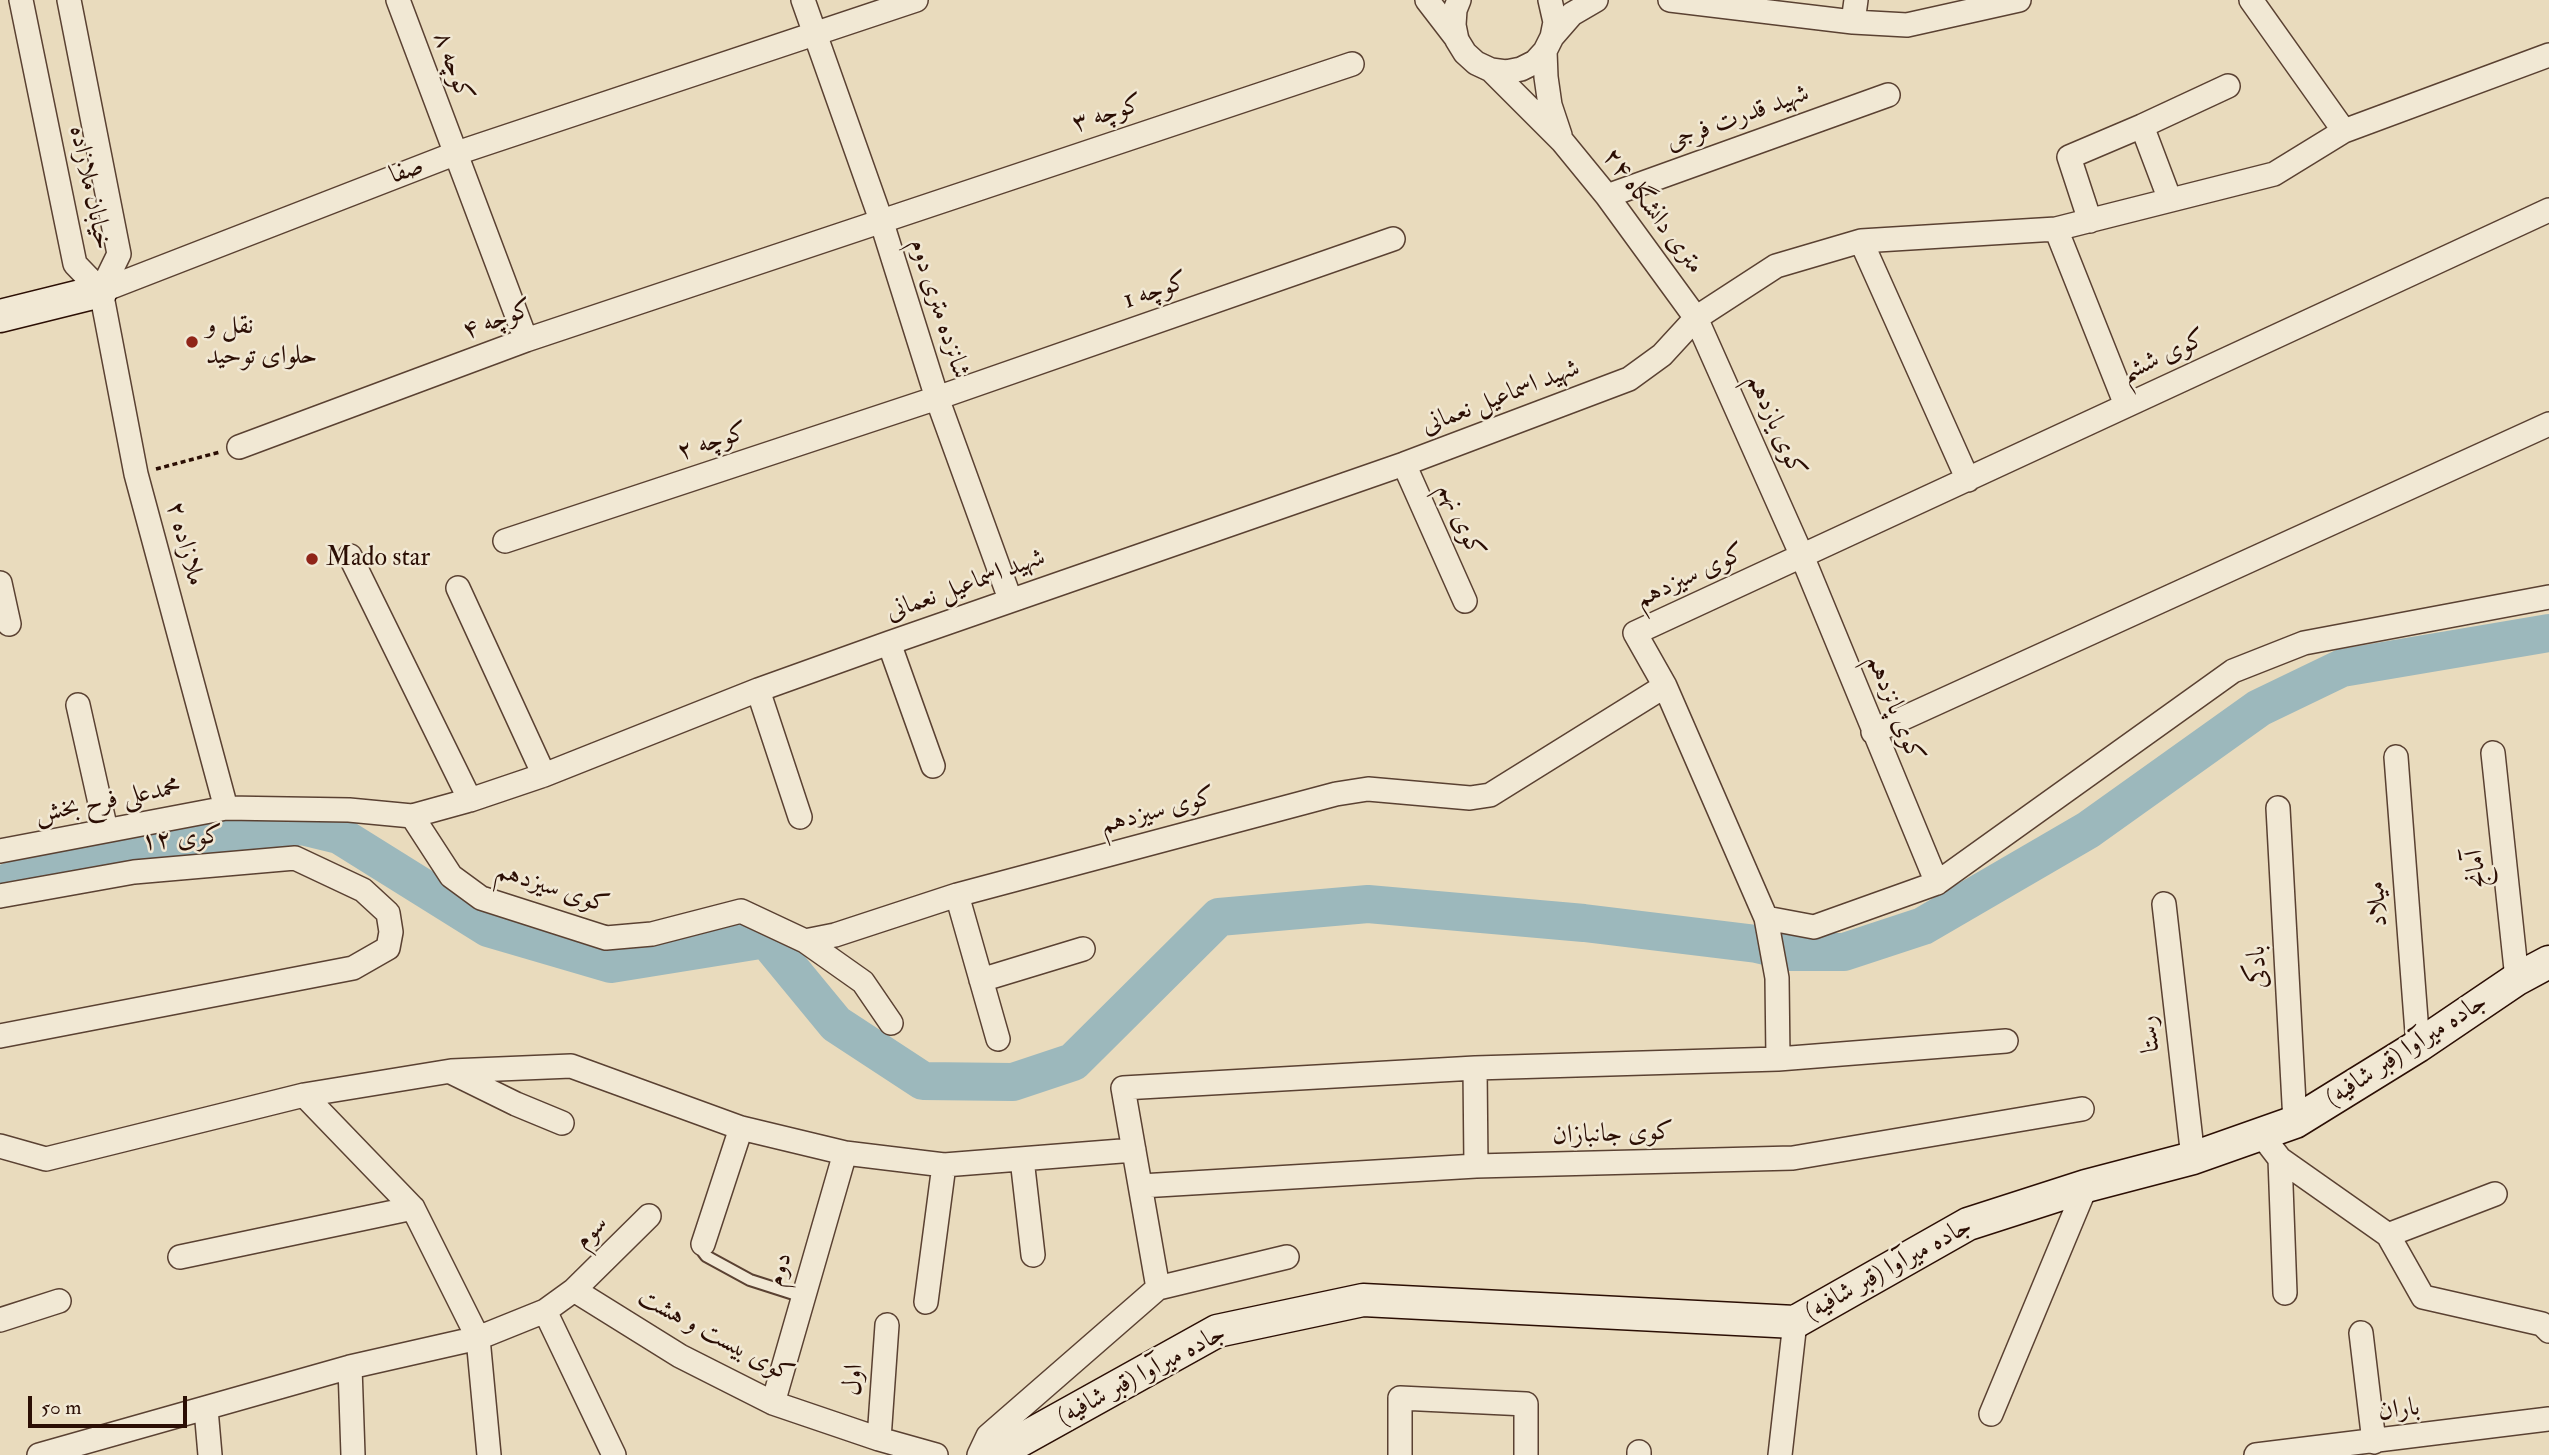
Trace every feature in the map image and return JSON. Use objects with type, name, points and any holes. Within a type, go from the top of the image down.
[{"type":"street","name":"خیابان ملازاده","points":[[21,0],[75,264],[101,291],[119,254],[69,0]]},
{"type":"street","name":"کوچه ۸","points":[[398,0],[526,340]]},
{"type":"street","name":"شانزده متری دوم","points":[[803,0],[881,220],[937,398],[1010,599]]},
{"type":"street","name":"صفا","points":[[0,316],[101,291],[454,154],[916,0]]},
{"type":"street","name":"۲۴ متری دانشگاه","points":[[1427,0],[1465,53],[1476,64],[1490,70],[1562,141],[1607,196],[1696,318]]},
{"type":"street","points":[[1457,40],[1454,25],[1459,0]]},
{"type":"street","name":"۲۴ متری دانشگاه","points":[[1550,0],[1555,22],[1549,44],[1546,77],[1550,105],[1562,141]]},
{"type":"street","points":[[1490,70],[1506,72],[1535,62],[1572,14],[1596,0]]},
{"type":"street","points":[[1670,0],[1854,11],[1908,25],[2019,0]]},
{"type":"street","points":[[2251,0],[2344,131]]},
{"type":"street","name":"شهید اسماعیل نعمانی","points":[[226,808],[349,810],[412,816],[470,800],[544,775],[758,690],[1010,599],[1404,464],[1629,379],[1662,355],[1696,318],[1776,266],[1861,240],[2056,229],[2274,174],[2344,131],[2549,55]]},
{"type":"street","name":"کوچه ۳","points":[[881,220],[1352,64]]},
{"type":"street","points":[[2090,221],[2069,157],[2228,86]]},
{"type":"street","name":"شهید قدرت فرجی","points":[[1607,196],[1888,95]]},
{"type":"street","points":[[2142,126],[2170,200]]},
{"type":"street","name":"کوی ششم","points":[[1802,556],[2549,210]]},
{"type":"street","name":"کوچه ۴","points":[[239,447],[526,340],[881,220]]},
{"type":"street","points":[[2056,229],[2126,405]]},
{"type":"street","name":"کوچه 1","points":[[937,398],[1393,239]]},
{"type":"street","points":[[1861,240],[1968,480]]},
{"type":"street","name":"ملازاده ۲","points":[[101,291],[136,474],[226,808]]},
{"type":"street","name":"کوی یازدهم","points":[[1696,318],[1802,556]]},
{"type":"street","name":"کوچه ۲","points":[[505,541],[937,398]]},
{"type":"street","points":[[1873,732],[2549,424]]},
{"type":"street","name":"کوی نهم","points":[[1404,464],[1465,601]]},
{"type":"street","points":[[350,556],[470,800]]},
{"type":"street","name":"کوی سیزدهم","points":[[412,816],[452,876],[481,898],[606,938],[652,934],[741,911],[805,941],[835,935],[957,895],[1336,794],[1368,789],[1470,799],[1490,795],[1665,686],[1636,633],[1802,556]]},
{"type":"street","name":"کوی پانزدهم","points":[[1802,556],[1937,883]]},
{"type":"street","points":[[0,583],[9,624]]},
{"type":"street","points":[[458,588],[544,775]]},
{"type":"street","points":[[1766,918],[1814,927],[1937,883],[2233,671],[2304,643],[2549,597]]},
{"type":"street","points":[[889,643],[933,766]]},
{"type":"street","points":[[1665,686],[1766,918],[1777,978],[1778,1059]]},
{"type":"street","points":[[758,690],[800,817]]},
{"type":"street","points":[[78,705],[106,830]]},
{"type":"street","name":"آمانج","points":[[2493,753],[2517,979]]},
{"type":"street","name":"میلاد","points":[[2396,757],[2418,1046]]},
{"type":"street","name":"محمدعلی فرح بخش","points":[[0,851],[226,808]]},
{"type":"street","name":"بادکی","points":[[2278,808],[2295,1122]]},
{"type":"street","name":"کوی ۱۲","points":[[0,896],[134,872],[295,858],[363,890],[388,913],[391,932],[388,948],[353,968],[0,1036]]},
{"type":"street","points":[[957,895],[998,1039]]},
{"type":"street","name":"رستا","points":[[2164,904],[2193,1158]]},
{"type":"street","points":[[805,941],[863,982],[891,1023]]},
{"type":"street","points":[[981,980],[1083,949]]},
{"type":"street","name":"جاده میرآوا (قبر شافیه)","points":[[994,1455],[1217,1331],[1363,1300],[1795,1322],[1968,1224],[2086,1186],[2193,1158],[2295,1122],[2418,1046],[2517,979],[2549,962]]},
{"type":"street","points":[[1158,1288],[1123,1088],[1475,1068],[1778,1059],[2006,1041]]},
{"type":"street","points":[[0,1146],[46,1159],[304,1095],[451,1071],[571,1066],[741,1128],[845,1153],[944,1165],[1134,1150]]},
{"type":"street","points":[[1475,1068],[1476,1166]]},
{"type":"street","points":[[451,1071],[516,1104],[562,1123]]},
{"type":"street","points":[[304,1095],[413,1208],[478,1338],[489,1455]]},
{"type":"street","name":"کوی جانبازان","points":[[1141,1186],[1476,1166],[1793,1158],[2082,1109]]},
{"type":"street","points":[[703,1244],[741,1128]]},
{"type":"street","points":[[2260,1133],[2280,1159],[2388,1235],[2423,1297],[2542,1324],[2549,1331]]},
{"type":"street","name":"دوم","points":[[773,1403],[845,1153]]},
{"type":"street","points":[[1022,1158],[1033,1255]]},
{"type":"street","points":[[2280,1159],[2285,1293]]},
{"type":"street","points":[[926,1302],[944,1165]]},
{"type":"street","points":[[1991,1414],[2086,1186]]},
{"type":"street","points":[[2388,1235],[2496,1194]]},
{"type":"street","points":[[180,1257],[413,1208]]},
{"type":"street","name":"سوم","points":[[574,1290],[649,1216]]},
{"type":"street","points":[[979,1455],[988,1436],[1158,1288],[1287,1256]]},
{"type":"street","points":[[50,1454],[350,1367],[478,1338],[545,1311],[574,1290]]},
{"type":"street","name":"کوی بیست و هشت","points":[[574,1290],[680,1356],[773,1403],[878,1439],[936,1455]]},
{"type":"street","points":[[0,1320],[59,1301]]},
{"type":"street","points":[[545,1311],[614,1455]]},
{"type":"street","points":[[1780,1455],[1795,1322]]},
{"type":"street","name":"اول","points":[[878,1439],[887,1325]]},
{"type":"street","points":[[2361,1332],[2374,1442]]},
{"type":"street","points":[[350,1367],[353,1455]]},
{"type":"street","points":[[1400,1455],[1399,1398],[1526,1405],[1526,1455]]},
{"type":"street","points":[[206,1409],[210,1455]]},
{"type":"street","name":"باران","points":[[2256,1455],[2549,1419]]},
{"type":"lane","points":[[703,1244],[706,1256],[750,1280],[803,1297]]},
{"type":"path","points":[[136,474],[239,447]]},
{"type":"waterway","points":[[0,885],[31,873],[302,826],[339,835],[488,928],[611,964],[766,939],[836,1024],[923,1081],[1013,1082],[1073,1062],[1219,917],[1368,904],[1584,923],[1757,944],[1791,952],[1844,952],[1923,926],[2088,830],[2259,708],[2342,668],[2549,633]]},
{"type":"place","name":"نقل و حلوای توحید","points":[[192,342]]},
{"type":"place","name":"Mado star","points":[[312,559]]}]
